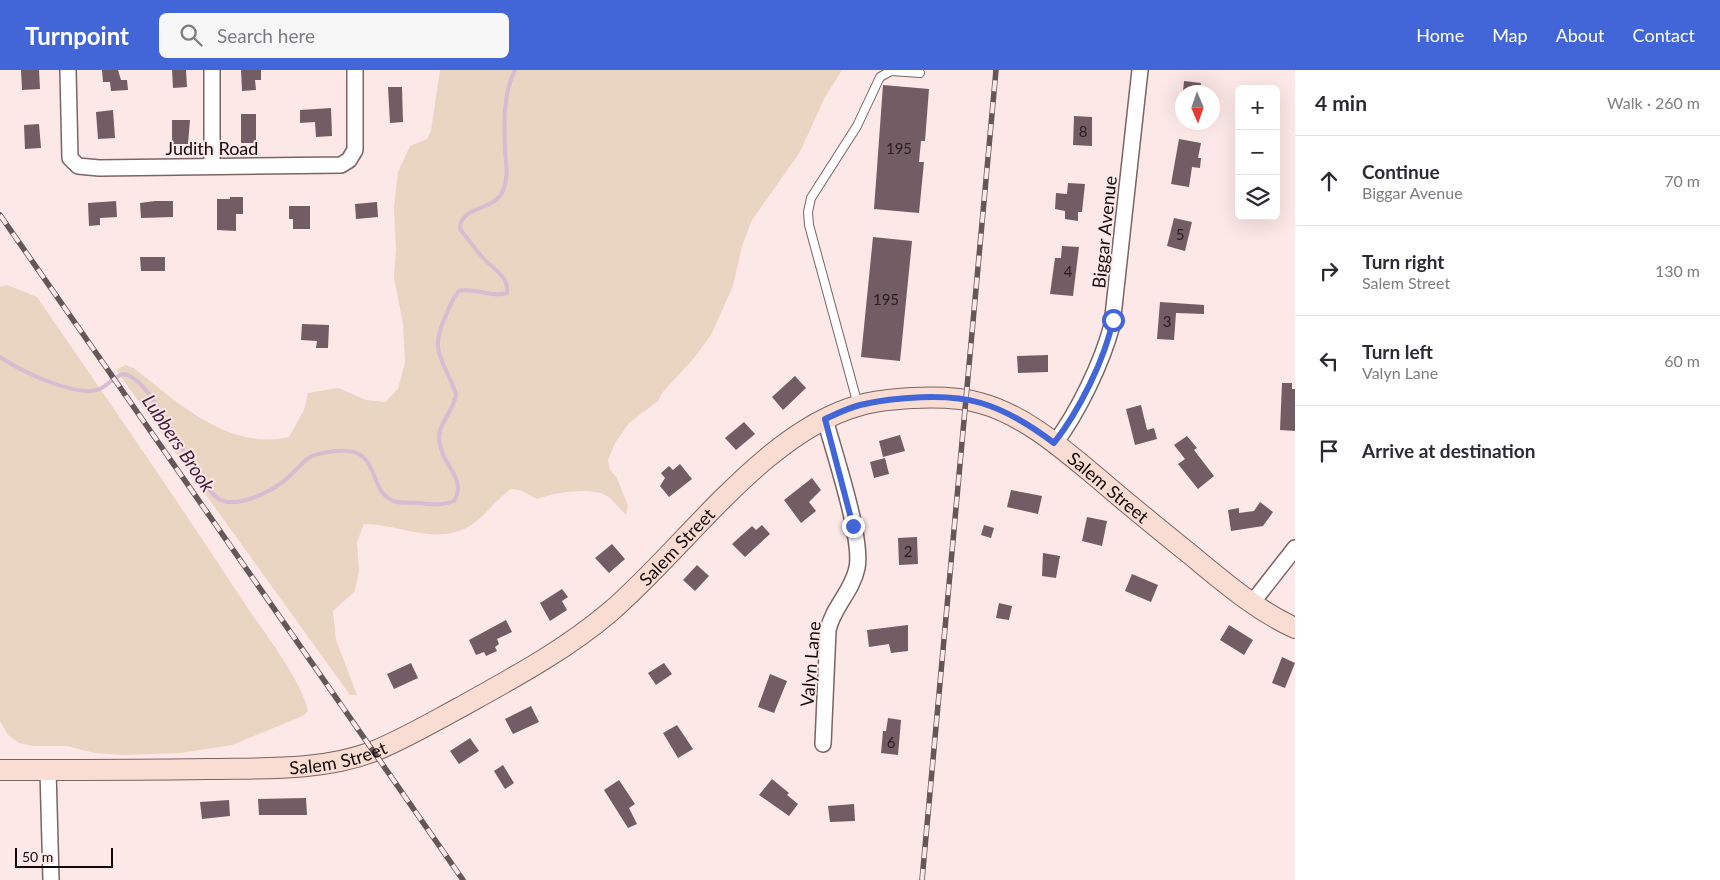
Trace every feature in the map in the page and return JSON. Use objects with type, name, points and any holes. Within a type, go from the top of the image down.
[{"type":"street","name":"Judith Road","points":[[68,70],[70,155],[74,164],[83,167],[99,168],[334,166],[349,160],[355,150],[355,70]]},
{"type":"street","points":[[212,70],[212,166]]},
{"type":"street","name":"Biggar Avenue","points":[[1054,443],[1085,392],[1105,349],[1112,325],[1140,70]]},
{"type":"street","name":"Salem Street","points":[[0,770],[291,767],[352,758],[388,745],[496,688],[576,639],[646,579],[755,468],[786,443],[825,419],[858,405],[918,398],[974,401],[1014,418],[1054,443],[1252,603],[1295,628]]},
{"type":"street","name":"Valyn Lane","points":[[823,744],[828,630],[834,612],[852,585],[858,555],[853,526],[825,419]]},
{"type":"street","points":[[1252,603],[1295,548]]},
{"type":"street","points":[[48,770],[51,880]]},
{"type":"lane","points":[[858,405],[809,225],[808,207],[814,194],[857,126],[880,76],[890,70],[920,72]]},
{"type":"shaded area","points":[[440,70],[842,70],[824,99],[800,152],[752,220],[742,246],[733,286],[711,335],[694,358],[662,393],[658,401],[629,423],[615,443],[608,460],[610,470],[617,478],[628,506],[626,515],[610,498],[592,491],[572,492],[537,499],[520,490],[511,489],[478,520],[464,529],[450,533],[422,533],[364,524],[357,542],[359,571],[355,591],[333,611],[336,640],[357,695],[350,695],[116,370],[125,365],[134,368],[168,396],[206,421],[225,431],[246,437],[267,439],[289,437],[304,410],[308,393],[338,388],[366,400],[385,402],[398,389],[405,362],[403,323],[394,278],[396,250],[394,207],[398,172],[410,146],[427,139],[431,131]]},
{"type":"shaded area","points":[[7,285],[37,297],[290,671],[298,685],[308,711],[303,716],[232,745],[181,753],[124,755],[95,753],[67,746],[33,746],[19,743],[8,735],[0,721],[0,287]]},
{"type":"building","points":[[21,70],[39,70],[40,89],[22,90]]},
{"type":"building","points":[[102,70],[118,70],[121,80],[127,80],[128,90],[111,91],[110,82],[103,82]]},
{"type":"building","points":[[172,70],[186,70],[187,87],[173,88]]},
{"type":"building","points":[[241,70],[261,70],[261,80],[255,80],[256,90],[242,91]]},
{"type":"building","points":[[1184,81],[1201,83],[1201,85],[1184,85]]},
{"type":"building","points":[[883,85],[929,89],[925,141],[921,141],[919,162],[924,162],[919,213],[874,209]]},
{"type":"building","points":[[388,87],[402,87],[403,122],[390,123]]},
{"type":"building","points":[[331,108],[332,136],[316,137],[315,122],[300,123],[300,110]]},
{"type":"building","points":[[113,110],[115,138],[98,139],[96,112]]},
{"type":"building","points":[[241,114],[256,114],[256,143],[241,143]]},
{"type":"building","points":[[1074,116],[1092,117],[1092,146],[1073,145]]},
{"type":"building","points":[[172,120],[190,120],[188,144],[172,144]]},
{"type":"building","points":[[39,124],[41,148],[25,149],[24,125]]},
{"type":"building","points":[[1179,139],[1201,143],[1198,158],[1201,158],[1200,168],[1192,167],[1189,187],[1171,184]]},
{"type":"building","points":[[1068,183],[1085,184],[1082,212],[1078,212],[1078,221],[1065,219],[1065,211],[1055,209],[1056,193],[1067,194]]},
{"type":"building","points":[[230,197],[243,197],[243,214],[236,214],[236,231],[217,230],[217,199],[230,199]]},
{"type":"building","points":[[116,201],[117,217],[100,218],[100,225],[89,226],[88,203]]},
{"type":"building","points":[[173,201],[173,217],[141,218],[140,203]]},
{"type":"building","points":[[377,202],[378,217],[356,219],[355,204]]},
{"type":"building","points":[[289,206],[310,206],[310,229],[293,229],[293,219],[289,219]]},
{"type":"building","points":[[1174,218],[1192,222],[1185,251],[1167,246]]},
{"type":"building","points":[[873,237],[912,241],[900,361],[861,357]]},
{"type":"building","points":[[1062,246],[1079,247],[1073,296],[1050,294],[1055,258],[1061,258]]},
{"type":"building","points":[[140,257],[165,257],[165,271],[141,271]]},
{"type":"building","points":[[1160,302],[1204,305],[1204,314],[1176,313],[1174,340],[1157,339]]},
{"type":"building","points":[[302,324],[329,325],[328,348],[316,348],[317,341],[301,340]]},
{"type":"building","points":[[1048,355],[1048,372],[1018,373],[1017,356]]},
{"type":"building","points":[[795,376],[806,388],[783,410],[772,397]]},
{"type":"building","points":[[1282,383],[1292,383],[1292,389],[1295,389],[1295,431],[1280,430]]},
{"type":"building","points":[[1141,405],[1147,430],[1154,428],[1157,439],[1135,445],[1126,409]]},
{"type":"building","points":[[744,422],[755,434],[736,450],[725,438]]},
{"type":"building","points":[[900,435],[905,451],[883,457],[879,441]]},
{"type":"building","points":[[1187,436],[1197,448],[1194,450],[1214,476],[1198,489],[1178,464],[1185,459],[1174,445]]},
{"type":"building","points":[[885,458],[889,474],[874,478],[870,462]]},
{"type":"building","points":[[680,464],[692,479],[669,497],[660,486],[665,478],[661,473],[669,466],[673,470]]},
{"type":"building","points":[[812,478],[821,490],[809,502],[816,511],[801,523],[784,500]]},
{"type":"building","points":[[1011,490],[1042,496],[1038,514],[1007,507]]},
{"type":"building","points":[[1260,502],[1273,512],[1263,526],[1231,531],[1228,510],[1239,508],[1239,513],[1254,511]]},
{"type":"building","points":[[1087,517],[1107,521],[1102,546],[1082,541]]},
{"type":"building","points":[[762,525],[770,534],[745,557],[732,544],[752,526],[756,530]]},
{"type":"building","points":[[984,525],[994,528],[991,538],[981,535]]},
{"type":"building","points":[[917,537],[918,564],[899,565],[898,538]]},
{"type":"building","points":[[612,544],[625,559],[609,573],[595,558]]},
{"type":"building","points":[[1043,553],[1060,556],[1056,578],[1042,576]]},
{"type":"building","points":[[697,565],[709,576],[695,591],[683,580]]},
{"type":"building","points":[[1132,574],[1158,585],[1151,602],[1125,591]]},
{"type":"building","points":[[562,589],[568,597],[562,601],[567,610],[550,621],[540,603]]},
{"type":"building","points":[[999,603],[1012,606],[1009,620],[996,618]]},
{"type":"building","points":[[506,620],[512,632],[497,639],[499,644],[495,647],[497,651],[486,656],[484,652],[476,655],[469,640]]},
{"type":"building","points":[[908,625],[908,651],[891,653],[889,644],[869,647],[867,630]]},
{"type":"building","points":[[1229,625],[1253,640],[1244,655],[1220,640]]},
{"type":"building","points":[[1282,657],[1295,663],[1285,688],[1272,683]]},
{"type":"building","points":[[411,663],[418,678],[394,689],[387,674]]},
{"type":"building","points":[[664,663],[672,674],[656,685],[648,673]]},
{"type":"building","points":[[770,674],[787,681],[774,713],[758,707]]},
{"type":"building","points":[[531,706],[539,722],[513,734],[505,719]]},
{"type":"building","points":[[888,718],[901,720],[898,755],[881,753],[883,731],[886,731]]},
{"type":"building","points":[[677,725],[693,749],[678,758],[663,733]]},
{"type":"building","points":[[470,738],[479,751],[459,764],[450,751]]},
{"type":"building","points":[[503,765],[514,783],[505,789],[494,771]]},
{"type":"building","points":[[772,779],[789,793],[787,795],[798,804],[789,816],[759,795]]},
{"type":"building","points":[[619,780],[635,804],[629,808],[637,824],[628,828],[604,790]]},
{"type":"building","points":[[306,798],[307,815],[259,815],[258,799]]},
{"type":"building","points":[[229,800],[230,816],[202,819],[200,802]]},
{"type":"building","points":[[854,804],[855,821],[830,822],[828,806]]},
{"type":"waterway","name":"Lubbers Brook","points":[[0,357],[33,375],[74,389],[97,390],[123,374],[135,379],[160,410],[196,472],[208,488],[219,499],[226,502],[244,501],[262,494],[279,485],[310,457],[336,451],[351,451],[361,455],[368,462],[385,496],[394,501],[433,504],[454,501],[458,488],[457,482],[442,452],[439,434],[456,394],[440,356],[438,338],[453,299],[459,291],[507,293],[506,282],[503,277],[483,258],[460,229],[461,221],[465,216],[499,198],[505,186],[507,175],[505,109],[508,89],[515,70]]},
{"type":"railway","points":[[922,880],[996,70]]},
{"type":"railway","points":[[0,215],[463,880]]},
{"type":"route","points":[[853,526],[825,419],[858,405],[874,402],[918,398],[965,400],[992,406],[1038,431],[1054,443],[1061,435],[1085,392],[1105,349],[1113,320]]}]
